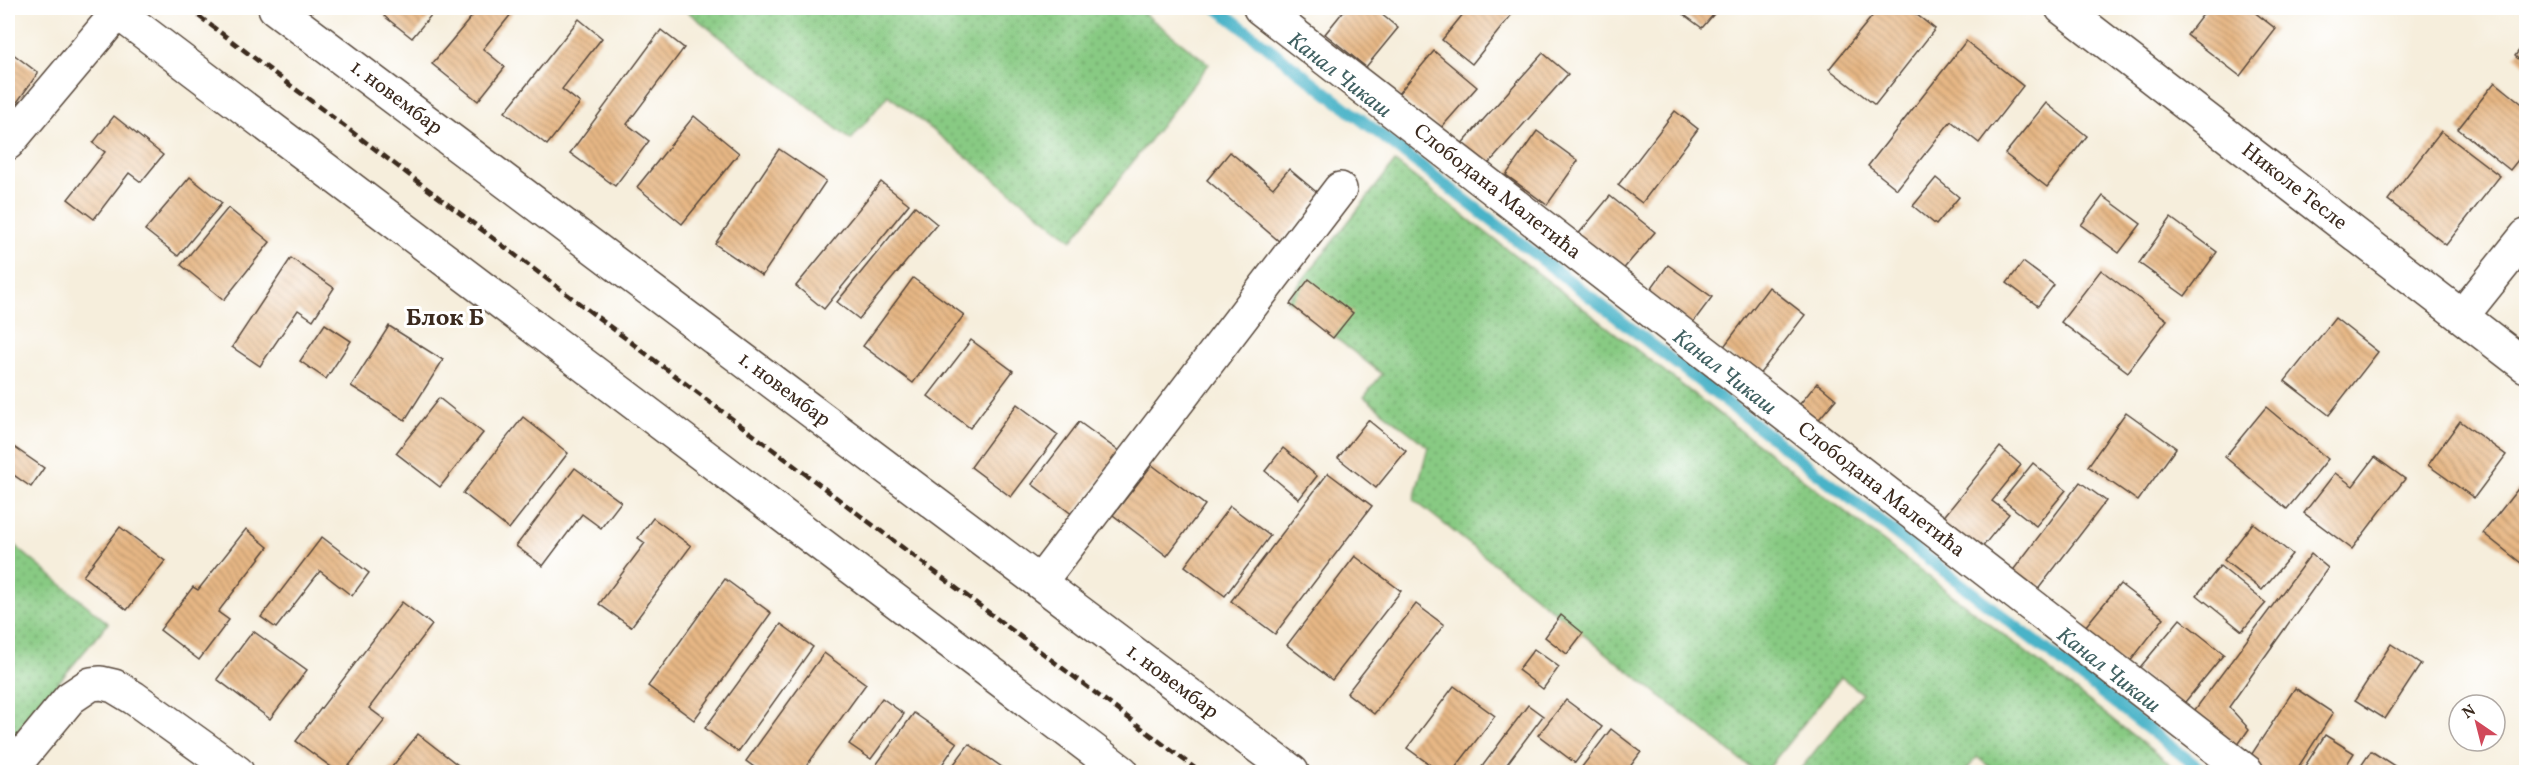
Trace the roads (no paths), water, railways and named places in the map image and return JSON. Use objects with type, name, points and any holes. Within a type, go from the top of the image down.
[{"type":"street","name":"1. новембар","points":[[275,8],[1292,772]]},
{"type":"street","name":"Слободана Малетића","points":[[1260,8],[2247,772]]},
{"type":"street","name":"Николе Тесле","points":[[2062,8],[2095,17],[2526,366]]},
{"type":"street","points":[[8,143],[115,10],[1122,772]]},
{"type":"street","points":[[1040,582],[1340,189]]},
{"type":"street","points":[[2462,316],[2526,236]]},
{"type":"street","points":[[9,772],[70,698],[91,684],[101,683],[114,686],[134,698],[237,772]]},
{"type":"waterway","name":"Канал Чикаш","points":[[1217,8],[2204,772]]},
{"type":"railway","points":[[188,8],[1200,772]]},
{"type":"district","name":"Блок Б","points":[[445,319]]}]
